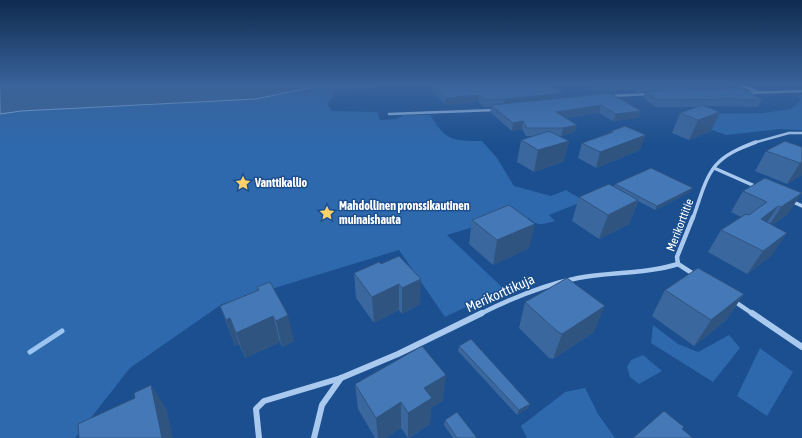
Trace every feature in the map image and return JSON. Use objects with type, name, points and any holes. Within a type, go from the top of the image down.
[{"type":"street","points":[[389,114],[496,110]]},
{"type":"street","name":"Merikorttitie","points":[[701,279],[678,264],[678,250],[714,168],[730,154],[748,145],[789,133],[802,133]]},
{"type":"street","points":[[714,168],[758,187]]},
{"type":"street","points":[[788,200],[802,206]]},
{"type":"street","name":"Merikorttikuja","points":[[259,438],[256,409],[258,405],[264,401],[341,378],[398,354],[515,297],[544,286],[579,278],[662,269],[678,264]]},
{"type":"street","points":[[729,298],[802,347]]},
{"type":"street","name":"Merikorttikuja","points":[[314,438],[317,419],[326,396],[341,378]]},
{"type":"shaded area","points":[[0,105],[130,105],[21,111],[0,114]]},
{"type":"shaded area","points":[[8,105],[328,105],[332,111],[377,112],[380,120],[396,119],[404,115],[430,115],[441,130],[451,138],[464,141],[482,141],[497,158],[514,186],[551,196],[566,190],[584,201],[549,215],[555,221],[548,223],[538,224],[529,218],[497,220],[447,235],[504,289],[445,317],[399,250],[222,304],[130,368],[75,438],[0,438],[0,107]]},
{"type":"shaded area","points":[[795,105],[802,105],[802,130],[781,129],[726,135],[680,118],[686,114],[763,113],[791,109]]},
{"type":"shaded area","points":[[653,325],[678,344],[698,352],[729,335],[740,348],[713,382],[651,343]]},
{"type":"shaded area","points":[[760,348],[793,372],[767,416],[737,396]]},
{"type":"shaded area","points":[[643,355],[662,371],[639,384],[630,377],[627,367],[631,360]]},
{"type":"shaded area","points":[[585,388],[598,414],[615,438],[527,438],[521,426],[565,392]]},
{"type":"building","points":[[492,105],[598,105],[556,112],[577,125],[563,128],[527,128],[523,121],[513,123]]},
{"type":"building","points":[[602,105],[631,105],[641,111],[616,114]]},
{"type":"building","points":[[701,105],[720,112],[698,120],[680,113]]},
{"type":"building","points":[[625,126],[646,135],[600,152],[582,143],[613,132],[611,131]]},
{"type":"building","points":[[549,131],[569,141],[538,150],[521,140]]},
{"type":"building","points":[[785,141],[802,147],[802,162],[800,163],[766,151]]},
{"type":"building","points":[[651,168],[693,188],[657,206],[615,184]]},
{"type":"building","points":[[765,178],[802,193],[781,207],[778,206],[761,219],[787,233],[763,251],[721,230],[746,214],[749,215],[767,202],[743,191]]},
{"type":"building","points":[[609,184],[638,200],[608,215],[579,197]]},
{"type":"building","points":[[509,205],[535,224],[497,240],[472,220]]},
{"type":"building","points":[[399,256],[421,279],[402,288],[399,284],[372,297],[354,273],[379,262],[381,264]]},
{"type":"building","points":[[698,268],[744,294],[711,320],[665,290]]},
{"type":"building","points":[[567,278],[605,306],[562,334],[525,302]]},
{"type":"building","points":[[270,282],[288,315],[276,321],[273,316],[236,333],[230,318],[226,320],[220,306],[259,290],[257,287]]},
{"type":"building","points":[[471,339],[530,404],[519,410],[459,346]]},
{"type":"building","points":[[422,346],[446,375],[424,388],[432,398],[408,413],[401,402],[376,418],[355,384]]},
{"type":"building","points":[[151,385],[162,438],[79,438],[78,424],[135,398],[134,393]]},
{"type":"building","points":[[664,411],[684,427],[682,429],[693,438],[633,438]]},
{"type":"building","points":[[457,412],[477,438],[457,438],[445,420]]},
{"type":"waterway","points":[[30,352],[62,331]]},
{"type":"place","name":"Vanttikallio","points":[[243,183]]},
{"type":"place","name":"Mahdollinen pronssikautinen muinaishauta","points":[[327,213]]}]
